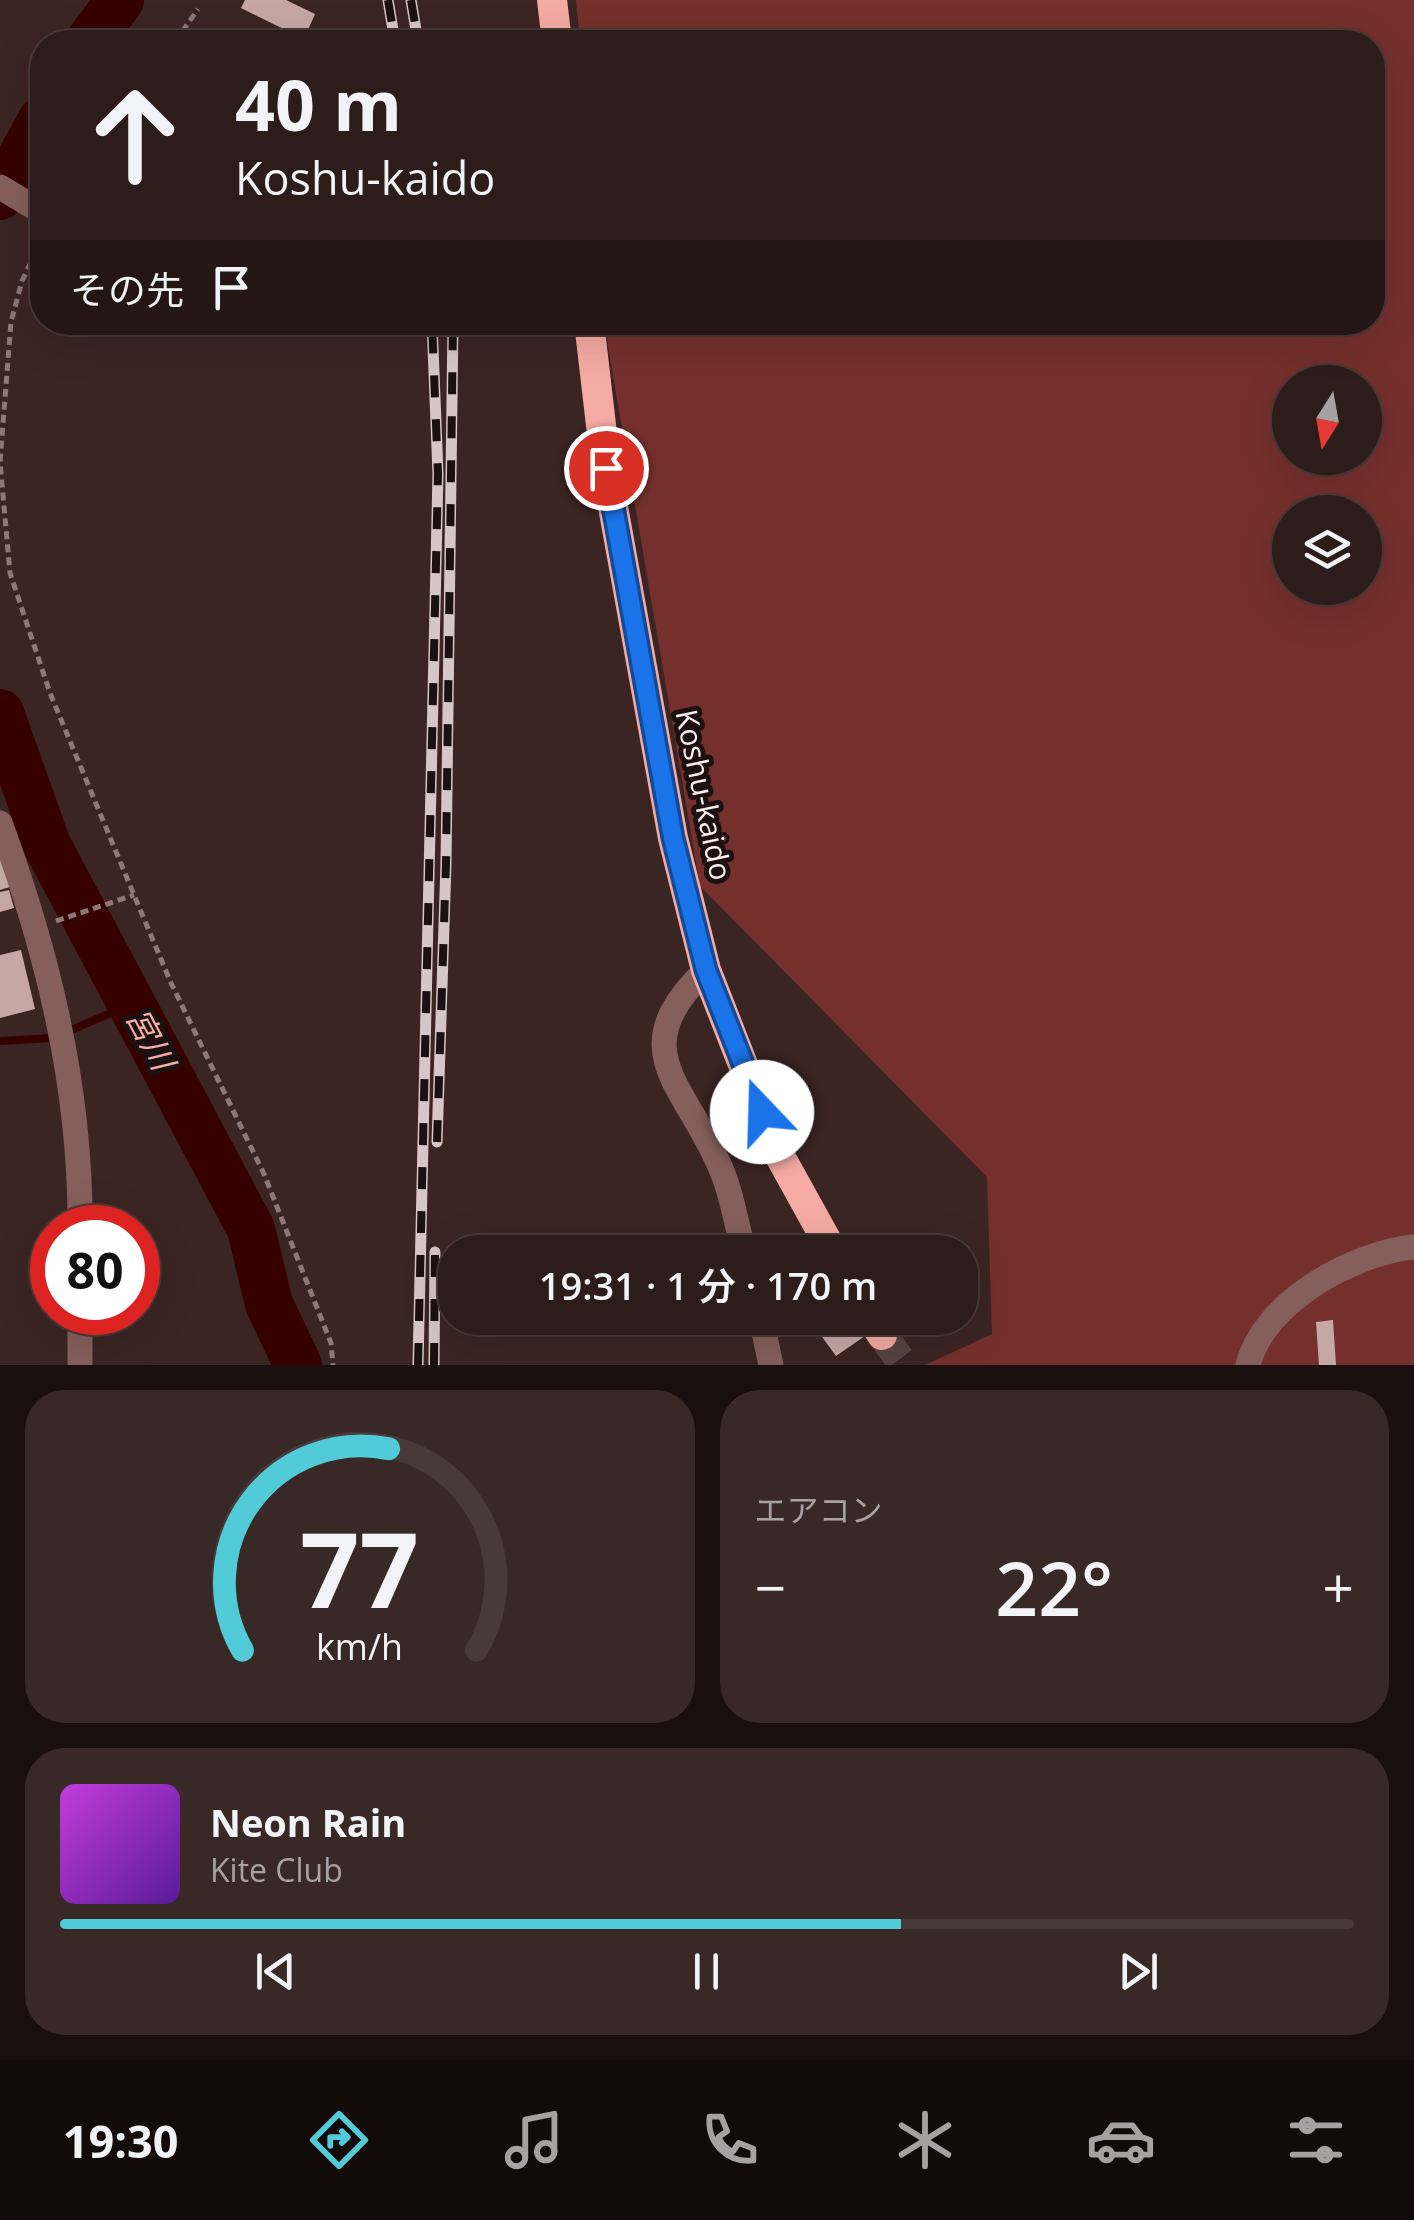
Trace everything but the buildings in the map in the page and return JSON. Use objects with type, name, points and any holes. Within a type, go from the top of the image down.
[{"type":"highway","points":[[552,0],[556,30]]},
{"type":"highway","name":"Koshu-kaido","points":[[591,335],[606,468],[630,604],[673,838],[706,970],[776,1149],[824,1235]]},
{"type":"street","points":[[0,187],[30,205]]},
{"type":"street","points":[[0,823],[39,928],[58,1016],[78,1205]]},
{"type":"street","points":[[706,970],[677,998],[664,1035],[668,1071],[719,1162],[739,1235]]},
{"type":"street","points":[[1248,1365],[1254,1339],[1275,1313],[1328,1277],[1414,1247]]},
{"type":"street","points":[[80,1335],[80,1365]]},
{"type":"street","points":[[765,1335],[772,1365]]},
{"type":"path","points":[[183,30],[198,10]]},
{"type":"path","points":[[30,264],[11,322],[0,462],[10,573],[50,693],[170,983],[264,1174],[330,1343],[333,1365]]},
{"type":"path","points":[[48,923],[134,895]]},
{"type":"shaded area","points":[[576,0],[1414,0],[1414,1365],[925,1365],[992,1334],[987,1177],[700,886],[606,335],[1385,335],[1385,30],[579,30]]},
{"type":"waterway","name":"宮川","points":[[98,30],[120,0]]},
{"type":"waterway","name":"宮川","points":[[0,196],[30,142]]},
{"type":"waterway","name":"宮川","points":[[0,713],[47,845],[251,1229],[269,1304],[298,1365]]},
{"type":"waterway","points":[[0,1041],[53,1038],[129,1005]]},
{"type":"tunnel","points":[[882,1335],[904,1365]]},
{"type":"railway","points":[[388,0],[393,30]]},
{"type":"railway","points":[[411,0],[416,30]]},
{"type":"railway","points":[[418,1365],[438,474],[433,335]]},
{"type":"railway","points":[[437,1142],[446,863],[453,335]]},
{"type":"railway","points":[[434,1365],[435,1252]]},
{"type":"route","points":[[606,468],[673,838],[706,970],[762,1112]]}]
